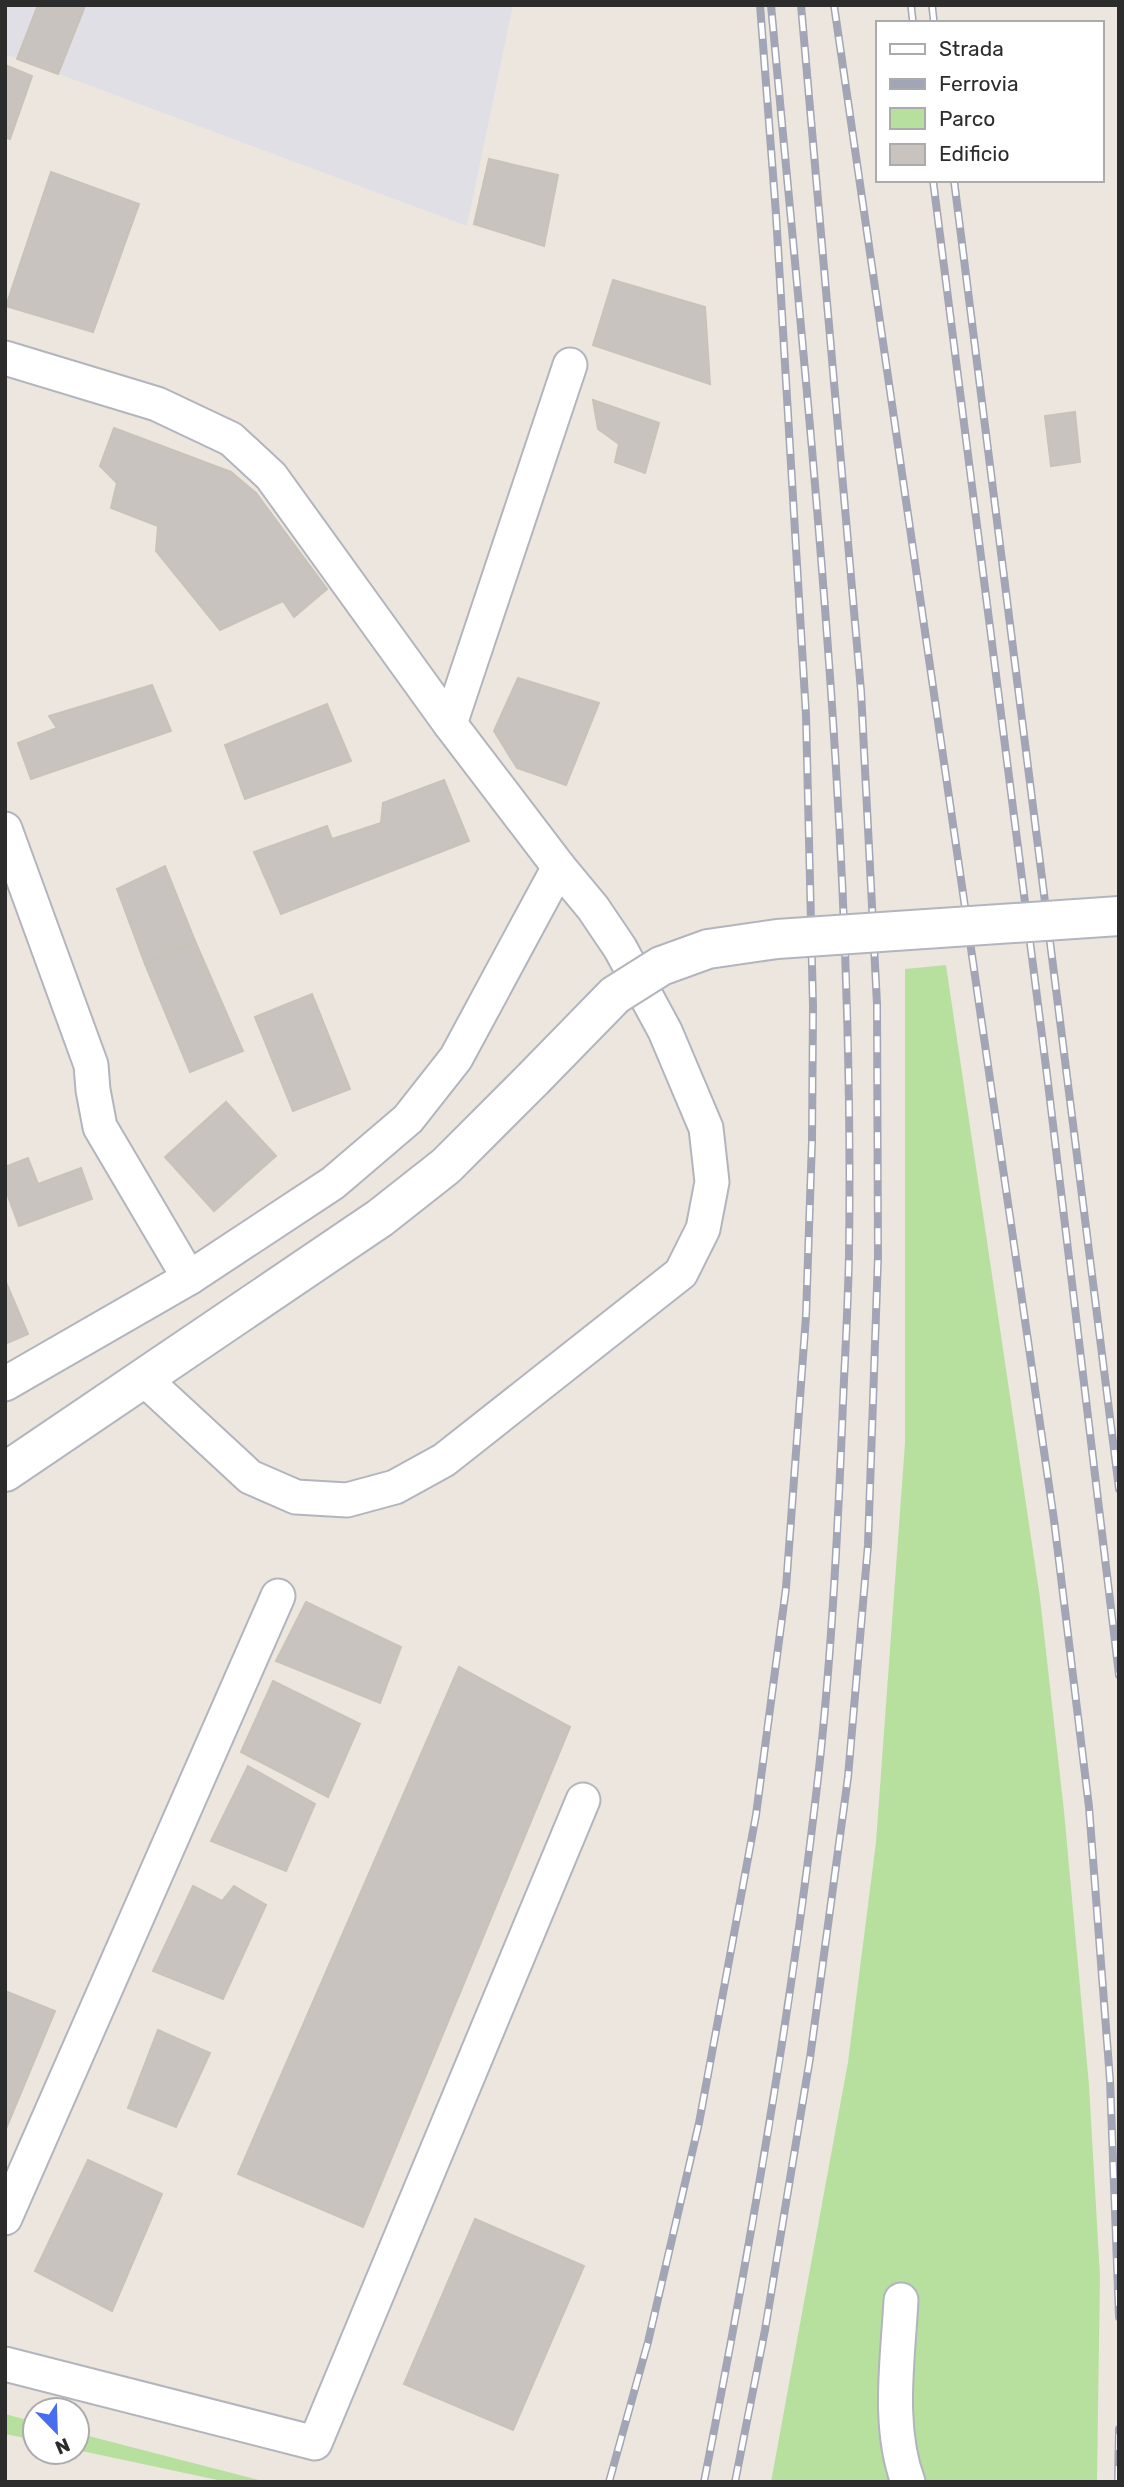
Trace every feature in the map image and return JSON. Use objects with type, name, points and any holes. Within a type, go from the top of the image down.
[{"type":"street","points":[[5,358],[157,404],[231,439],[271,476],[450,724],[593,908],[620,948],[664,1031],[706,1128],[712,1182],[703,1229],[681,1273],[444,1460],[395,1487],[346,1500],[296,1497],[250,1477],[143,1378]]},
{"type":"street","points":[[450,724],[570,365]]},
{"type":"street","points":[[5,829],[91,1065],[100,1127],[188,1278]]},
{"type":"street","points":[[5,1384],[188,1278],[333,1183],[408,1119],[456,1058],[559,867]]},
{"type":"street","points":[[5,1472],[380,1218],[446,1166],[615,995],[661,966],[708,949],[777,939],[1119,916]]},
{"type":"street","points":[[5,2218],[278,1596]]},
{"type":"street","points":[[5,2364],[315,2443],[583,1800]]},
{"type":"street","points":[[901,2300],[896,2421],[901,2465],[908,2482]]},
{"type":"shaded area","points":[[5,5],[513,5],[467,226],[5,54]]},
{"type":"green space","points":[[946,965],[1040,1598],[1064,1811],[1089,2085],[1100,2276],[1097,2482],[771,2482],[848,2062],[876,1842],[905,1443],[905,969]]},
{"type":"green space","points":[[5,2414],[21,2418],[21,2437],[5,2434]]},
{"type":"green space","points":[[91,2437],[267,2482],[227,2482],[91,2453]]},
{"type":"building","points":[[38,5],[85,6],[58,74],[17,59]]},
{"type":"building","points":[[5,65],[32,76],[10,139],[5,137]]},
{"type":"building","points":[[489,159],[558,175],[544,246],[474,224]]},
{"type":"building","points":[[51,172],[139,204],[93,332],[6,306]]},
{"type":"building","points":[[613,280],[705,307],[710,384],[593,345]]},
{"type":"building","points":[[593,400],[659,423],[645,473],[615,462],[619,444],[598,429]]},
{"type":"building","points":[[1075,412],[1080,462],[1051,466],[1045,416]]},
{"type":"building","points":[[114,428],[231,472],[256,493],[327,589],[294,617],[283,601],[220,630],[156,551],[158,526],[111,508],[117,483],[100,466]]},
{"type":"building","points":[[518,678],[599,703],[566,785],[517,768],[494,731]]},
{"type":"building","points":[[152,685],[171,731],[31,779],[18,743],[57,728],[49,716]]},
{"type":"building","points":[[327,704],[351,761],[245,799],[225,745]]},
{"type":"building","points":[[444,780],[469,841],[281,914],[254,852],[327,826],[332,839],[381,823],[383,803]]},
{"type":"building","points":[[165,866],[195,941],[145,964],[117,889]]},
{"type":"building","points":[[195,941],[243,1051],[190,1072],[145,964]]},
{"type":"building","points":[[312,994],[350,1089],[293,1111],[255,1017]]},
{"type":"building","points":[[226,1102],[276,1156],[214,1211],[165,1157]]},
{"type":"building","points":[[28,1158],[38,1184],[81,1168],[92,1199],[19,1226],[5,1188],[5,1167]]},
{"type":"building","points":[[5,1280],[28,1334],[5,1344]]},
{"type":"building","points":[[306,1602],[401,1647],[380,1703],[276,1661]]},
{"type":"building","points":[[459,1667],[570,1727],[363,2227],[238,2174]]},
{"type":"building","points":[[273,1681],[360,1724],[328,1797],[241,1752]]},
{"type":"building","points":[[248,1766],[315,1804],[286,1871],[211,1841]]},
{"type":"building","points":[[193,1886],[222,1901],[234,1886],[266,1905],[223,1999],[153,1971]]},
{"type":"building","points":[[5,1991],[55,2011],[5,2131]]},
{"type":"building","points":[[158,2030],[210,2053],[176,2127],[128,2108]]},
{"type":"building","points":[[88,2160],[162,2194],[112,2311],[35,2271]]},
{"type":"building","points":[[475,2219],[584,2266],[513,2430],[404,2384]]},
{"type":"railway","points":[[609,2482],[648,2342],[699,2123],[756,1815],[786,1588],[806,1316],[813,1006],[806,715],[776,214],[760,5]]},
{"type":"railway","points":[[704,2482],[768,2131],[818,1778],[833,1603],[848,1275],[849,1097],[837,784],[814,472],[771,5]]},
{"type":"railway","points":[[735,2482],[765,2330],[810,2058],[848,1777],[868,1545],[878,1257],[877,1004],[861,691],[801,5]]},
{"type":"railway","points":[[834,5],[1054,1520],[1089,1807],[1110,2080],[1119,2317]]},
{"type":"railway","points":[[911,5],[913,21]]},
{"type":"railway","points":[[932,5],[934,21]]},
{"type":"railway","points":[[933,182],[1048,1083],[1119,1675]]},
{"type":"railway","points":[[954,182],[1119,1489]]},
{"type":"railway","points":[[1118,2482],[1119,2429]]}]
